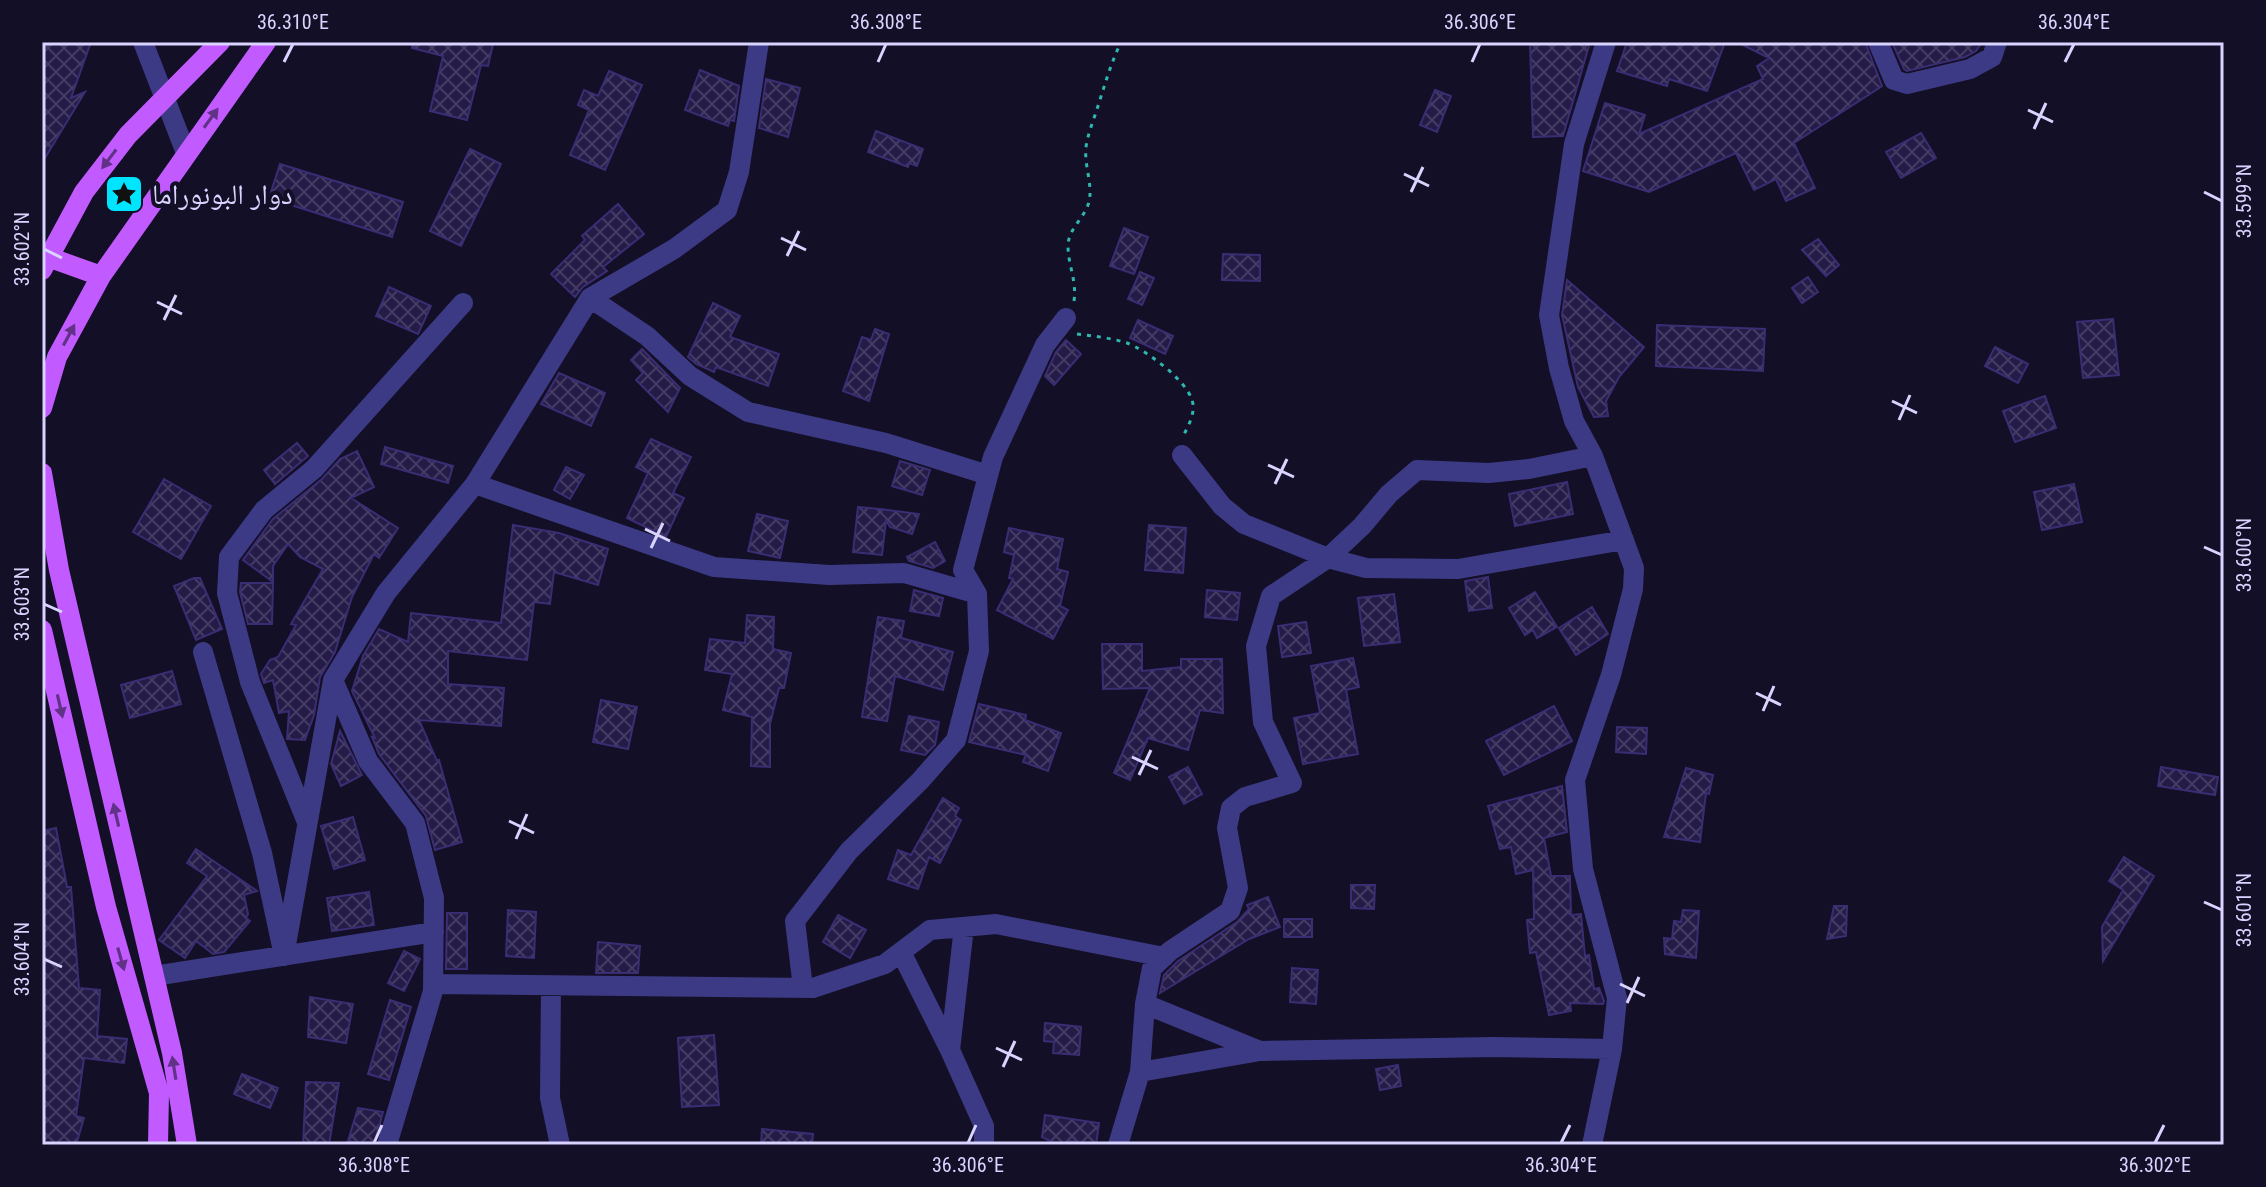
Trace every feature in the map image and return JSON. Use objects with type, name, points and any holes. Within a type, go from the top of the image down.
[{"type":"main road","points":[[101,276],[44,262],[84,192],[128,135],[220,42]]},
{"type":"main road","points":[[42,408],[57,357],[101,276],[266,42]]},
{"type":"main road","points":[[42,473],[59,570],[172,1053],[187,1145]]},
{"type":"main road","points":[[42,630],[106,907],[159,1093],[158,1145]]},
{"type":"street","points":[[143,42],[186,153]]},
{"type":"street","points":[[284,956],[333,680],[386,593],[475,484],[590,298],[674,249],[727,210],[739,172],[759,42]]},
{"type":"street","points":[[1592,1145],[1612,1049],[1617,998],[1583,869],[1575,780],[1611,675],[1633,589],[1634,568],[1593,456],[1574,421],[1559,368],[1549,315],[1574,144],[1606,42]]},
{"type":"street","points":[[1878,42],[1894,80],[1907,84],[1970,69],[1992,57],[1997,42]]},
{"type":"street","points":[[590,298],[647,336],[690,376],[748,412],[886,443],[988,475]]},
{"type":"street","points":[[307,822],[250,682],[227,593],[229,557],[264,510],[314,469],[463,303]]},
{"type":"street","points":[[803,988],[795,921],[849,851],[920,781],[956,740],[979,651],[977,594],[963,570],[993,457],[1045,345],[1062,325]]},
{"type":"street","points":[[1181,449],[1222,506],[1244,524],[1328,558],[1366,568],[1458,569],[1624,540]]},
{"type":"street","points":[[1118,1145],[1140,1072],[1145,1004],[1152,968],[1230,911],[1238,888],[1227,828],[1231,808],[1245,797],[1292,783],[1263,722],[1256,646],[1271,596],[1328,558],[1362,526],[1389,494],[1417,470],[1489,473],[1529,469],[1593,456]]},
{"type":"street","points":[[475,484],[714,567],[829,575],[904,573],[977,594]]},
{"type":"street","points":[[203,652],[262,853],[284,956]]},
{"type":"street","points":[[333,680],[368,761],[415,823],[434,898],[433,984],[387,1145]]},
{"type":"street","points":[[433,984],[813,988],[885,964],[930,930],[996,924],[1164,957]]},
{"type":"street","points":[[950,1050],[964,927]]},
{"type":"street","points":[[154,976],[434,932]]},
{"type":"street","points":[[901,952],[984,1126],[984,1145]]},
{"type":"street","points":[[551,985],[550,1098],[560,1145]]},
{"type":"street","points":[[1145,1004],[1260,1051]]},
{"type":"street","points":[[1140,1072],[1260,1051],[1494,1047],[1612,1049]]},
{"type":"path","points":[[1121,42],[1106,72],[1088,139],[1086,156],[1090,194],[1084,215],[1070,234],[1068,248],[1076,290],[1074,303],[1062,325],[1131,344],[1156,360],[1188,392],[1193,404],[1181,449]]},
{"type":"building","points":[[42,42],[91,42],[71,98],[85,92],[42,163]]},
{"type":"building","points":[[412,42],[493,44],[488,66],[481,65],[467,120],[430,111],[443,56],[412,48]]},
{"type":"building","points":[[1530,42],[1590,42],[1563,136],[1533,137]]},
{"type":"building","points":[[1627,42],[1725,42],[1707,91],[1669,79],[1667,86],[1617,71]]},
{"type":"building","points":[[1737,42],[1865,42],[1882,86],[1794,143],[1815,188],[1786,201],[1776,179],[1754,190],[1736,153],[1649,192],[1583,171],[1605,103],[1645,115],[1639,134],[1763,79],[1757,66],[1769,58]]},
{"type":"building","points":[[1892,42],[1982,42],[1976,51],[1965,57],[1907,71]]},
{"type":"building","points":[[700,70],[739,86],[734,121],[730,120],[728,126],[685,110]]},
{"type":"building","points":[[609,71],[642,85],[605,170],[570,155],[589,110],[578,105],[584,90],[598,96]]},
{"type":"building","points":[[766,79],[800,88],[788,137],[759,128]]},
{"type":"building","points":[[1435,90],[1451,96],[1437,132],[1420,125]]},
{"type":"building","points":[[876,131],[923,149],[917,166],[909,163],[908,167],[868,152]]},
{"type":"building","points":[[1921,133],[1936,158],[1901,178],[1886,152]]},
{"type":"building","points":[[470,149],[501,164],[461,246],[430,231]]},
{"type":"building","points":[[280,164],[403,202],[392,237],[269,198]]},
{"type":"building","points":[[618,204],[644,234],[603,267],[607,271],[583,287],[575,297],[551,274],[585,240],[582,236]]},
{"type":"building","points":[[1124,228],[1148,237],[1134,274],[1110,266]]},
{"type":"building","points":[[1818,239],[1839,265],[1826,276],[1802,250]]},
{"type":"building","points":[[1223,254],[1260,255],[1260,281],[1222,280]]},
{"type":"building","points":[[1140,272],[1154,278],[1142,305],[1128,299]]},
{"type":"building","points":[[1808,277],[1818,292],[1802,303],[1792,288]]},
{"type":"building","points":[[1567,280],[1644,347],[1619,377],[1606,401],[1608,416],[1594,417],[1578,387],[1562,315]]},
{"type":"building","points":[[389,287],[431,306],[418,334],[376,316]]},
{"type":"building","points":[[713,303],[740,316],[730,337],[779,354],[768,386],[716,367],[714,372],[688,357]]},
{"type":"building","points":[[2113,319],[2119,375],[2083,378],[2077,322]]},
{"type":"building","points":[[1138,320],[1173,336],[1165,354],[1130,338]]},
{"type":"building","points":[[1657,325],[1765,329],[1763,371],[1656,366]]},
{"type":"building","points":[[875,329],[889,334],[869,401],[843,391],[862,337],[871,340]]},
{"type":"building","points":[[1066,340],[1081,354],[1054,385],[1045,376],[1056,352]]},
{"type":"building","points":[[1995,347],[2028,364],[2018,383],[1985,366]]},
{"type":"building","points":[[642,349],[680,388],[668,412],[636,380],[643,373],[631,360]]},
{"type":"building","points":[[559,373],[605,393],[591,426],[541,404]]},
{"type":"building","points":[[2045,396],[2056,428],[2015,442],[2003,411]]},
{"type":"building","points":[[651,439],[691,457],[673,493],[684,498],[666,537],[627,518],[648,473],[636,467]]},
{"type":"building","points":[[297,443],[308,456],[275,484],[264,470]]},
{"type":"building","points":[[385,447],[453,466],[448,483],[381,464]]},
{"type":"building","points":[[357,451],[374,487],[351,498],[398,528],[379,558],[374,554],[352,597],[335,652],[320,677],[314,715],[305,740],[287,739],[289,711],[279,713],[273,680],[264,683],[261,674],[270,660],[278,657],[296,625],[291,624],[323,569],[300,557],[288,544],[273,566],[273,582],[243,560],[273,519],[322,479],[340,459]]},
{"type":"building","points":[[900,461],[930,470],[922,495],[892,486]]},
{"type":"building","points":[[566,467],[584,475],[570,499],[554,490]]},
{"type":"building","points":[[164,479],[211,506],[181,559],[133,532]]},
{"type":"building","points":[[1567,482],[1573,514],[1515,526],[1509,494]]},
{"type":"building","points":[[2074,484],[2082,522],[2042,530],[2034,492]]},
{"type":"building","points":[[858,507],[919,514],[912,534],[890,527],[886,520],[882,555],[853,552]]},
{"type":"building","points":[[757,514],[788,521],[780,558],[748,551]]},
{"type":"building","points":[[513,525],[559,533],[608,549],[598,585],[554,572],[550,604],[534,602],[527,660],[448,651],[448,684],[504,688],[501,726],[419,720],[439,760],[462,842],[435,850],[426,816],[379,754],[372,737],[375,738],[352,691],[363,656],[379,629],[408,642],[411,613],[501,623]]},
{"type":"building","points":[[1149,525],[1186,528],[1183,573],[1145,570]]},
{"type":"building","points":[[1009,528],[1063,539],[1057,569],[1068,572],[1060,606],[1068,610],[1053,639],[997,610],[1013,579],[1009,578],[1014,555],[1004,552]]},
{"type":"building","points":[[935,542],[945,561],[933,568],[909,561],[907,557]]},
{"type":"building","points":[[1488,577],[1492,608],[1469,611],[1465,581]]},
{"type":"building","points":[[200,578],[222,629],[196,640],[174,586]]},
{"type":"building","points":[[241,583],[273,583],[272,624],[248,624],[240,592]]},
{"type":"building","points":[[914,590],[943,598],[939,616],[910,611]]},
{"type":"building","points":[[1207,590],[1240,593],[1237,620],[1205,617]]},
{"type":"building","points":[[1535,592],[1557,627],[1537,638],[1533,630],[1525,635],[1509,608]]},
{"type":"building","points":[[1394,594],[1400,642],[1364,646],[1358,598]]},
{"type":"building","points":[[1592,607],[1608,634],[1576,655],[1559,628]]},
{"type":"building","points":[[747,615],[774,617],[773,649],[791,653],[784,688],[779,688],[770,724],[770,767],[751,766],[752,717],[723,710],[732,674],[705,670],[710,639],[745,643]]},
{"type":"building","points":[[878,617],[904,621],[901,638],[953,652],[943,690],[895,676],[887,721],[862,717]]},
{"type":"building","points":[[1306,622],[1311,653],[1282,657],[1278,626]]},
{"type":"building","points":[[1102,644],[1142,644],[1142,671],[1181,667],[1181,659],[1222,659],[1223,713],[1200,710],[1188,750],[1148,738],[1130,780],[1114,773],[1150,688],[1103,689]]},
{"type":"building","points":[[1353,658],[1359,687],[1346,690],[1358,754],[1303,764],[1294,718],[1320,713],[1311,666]]},
{"type":"building","points":[[172,671],[181,704],[130,718],[121,685]]},
{"type":"building","points":[[601,700],[637,707],[628,749],[593,742]]},
{"type":"building","points":[[979,704],[1026,715],[1025,720],[1061,733],[1048,771],[1023,762],[1026,755],[969,742]]},
{"type":"building","points":[[1554,706],[1572,741],[1504,775],[1486,741]]},
{"type":"building","points":[[909,716],[939,722],[935,745],[925,755],[901,750]]},
{"type":"building","points":[[1617,727],[1647,728],[1646,754],[1616,752]]},
{"type":"building","points":[[340,731],[362,775],[341,786],[331,764]]},
{"type":"building","points":[[1188,767],[1202,794],[1184,804],[1169,777]]},
{"type":"building","points":[[2161,767],[2218,777],[2215,795],[2158,786]]},
{"type":"building","points":[[1686,768],[1713,775],[1709,794],[1706,793],[1700,842],[1664,837]]},
{"type":"building","points":[[1562,786],[1567,832],[1544,838],[1551,876],[1570,876],[1571,915],[1581,914],[1585,956],[1589,955],[1594,989],[1599,988],[1604,1001],[1603,1004],[1570,1003],[1571,1011],[1549,1015],[1536,952],[1530,953],[1527,920],[1534,919],[1533,870],[1516,874],[1511,847],[1500,849],[1488,806]]},
{"type":"building","points":[[943,798],[959,808],[955,816],[961,820],[940,863],[929,857],[918,889],[888,879],[898,850],[911,855]]},
{"type":"building","points":[[353,817],[365,860],[334,869],[321,826]]},
{"type":"building","points":[[56,828],[67,887],[71,887],[79,988],[100,990],[97,1036],[127,1039],[124,1063],[84,1058],[76,1116],[84,1118],[76,1145],[42,1145],[42,831]]},
{"type":"building","points":[[196,849],[257,891],[244,895],[246,918],[250,921],[224,952],[213,954],[196,941],[185,958],[159,940],[207,876],[187,863]]},
{"type":"building","points":[[2124,857],[2154,876],[2103,961],[2102,927],[2123,890],[2109,881]]},
{"type":"building","points":[[1351,885],[1375,885],[1374,909],[1351,908]]},
{"type":"building","points":[[369,892],[374,925],[332,931],[327,898]]},
{"type":"building","points":[[1268,897],[1280,927],[1249,939],[1160,993],[1164,975],[1178,961],[1237,922],[1249,909],[1247,905]]},
{"type":"building","points":[[1834,906],[1847,906],[1846,936],[1827,939]]},
{"type":"building","points":[[508,910],[536,912],[534,958],[506,956]]},
{"type":"building","points":[[1683,910],[1699,911],[1696,958],[1665,954],[1664,938],[1672,939],[1674,921],[1681,922]]},
{"type":"building","points":[[447,913],[467,913],[467,969],[446,969]]},
{"type":"building","points":[[838,915],[866,930],[850,958],[823,942]]},
{"type":"building","points":[[1284,919],[1312,919],[1312,937],[1284,937]]},
{"type":"building","points":[[598,942],[640,946],[638,973],[596,973]]},
{"type":"building","points":[[404,951],[420,959],[404,991],[388,983]]},
{"type":"building","points":[[1292,968],[1318,970],[1316,1004],[1290,1002]]},
{"type":"building","points":[[310,997],[353,1004],[346,1043],[308,1037]]},
{"type":"building","points":[[390,1000],[411,1007],[389,1080],[368,1074]]},
{"type":"building","points":[[1045,1023],[1081,1027],[1079,1055],[1053,1053],[1054,1042],[1044,1041]]},
{"type":"building","points":[[714,1035],[719,1105],[682,1107],[678,1038]]},
{"type":"building","points":[[1398,1065],[1401,1086],[1380,1090],[1376,1069]]},
{"type":"building","points":[[242,1074],[278,1088],[270,1108],[234,1094]]},
{"type":"building","points":[[306,1082],[339,1083],[329,1145],[303,1145]]},
{"type":"building","points":[[358,1108],[383,1112],[374,1145],[348,1141]]},
{"type":"building","points":[[1045,1115],[1099,1123],[1096,1145],[1070,1141],[1069,1145],[1058,1145],[1042,1137]]},
{"type":"building","points":[[762,1129],[813,1134],[812,1145],[761,1145]]},
{"type":"place","name":"دوار البونوراما","points":[[124,194]]}]
